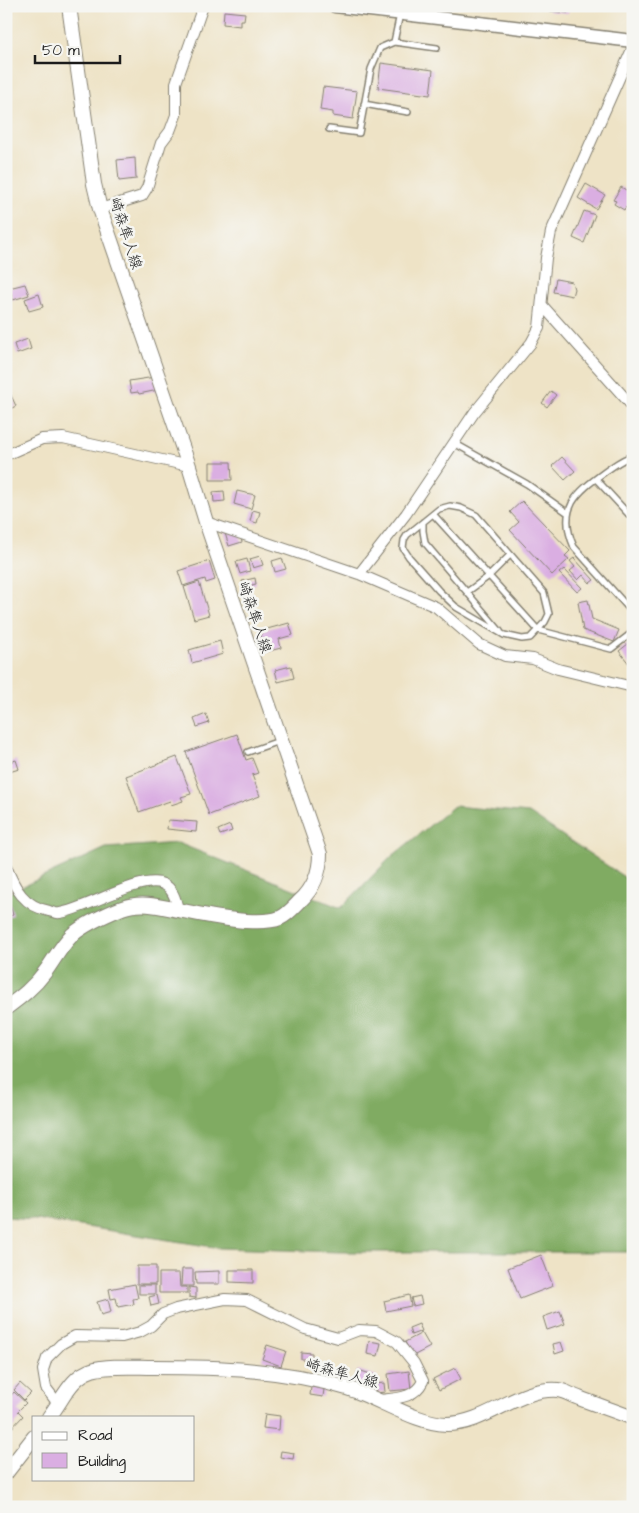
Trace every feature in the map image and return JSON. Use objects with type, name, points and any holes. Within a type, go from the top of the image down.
[{"type":"main road","name":"崎森隼人線","points":[[6,1008],[29,991],[46,971],[64,944],[83,928],[123,908],[138,904],[157,904],[178,910],[248,921],[268,922],[282,917],[308,894],[317,876],[320,854],[100,209],[94,184],[69,6]]},
{"type":"main road","name":"崎森隼人線","points":[[50,1416],[79,1376],[92,1370],[125,1367],[222,1367],[310,1379],[348,1388],[380,1400],[408,1414],[446,1424],[470,1420],[532,1392],[559,1390],[633,1418]]},
{"type":"main road","points":[[6,1473],[32,1440]]},
{"type":"street","points":[[100,209],[142,196],[147,188],[162,143],[170,131],[176,115],[176,83],[203,6]]},
{"type":"street","points":[[335,6],[633,41]]},
{"type":"street","points":[[360,574],[406,514],[474,413],[531,343],[539,328],[546,258],[551,232],[633,47]]},
{"type":"street","points":[[542,305],[633,407]]},
{"type":"street","points":[[6,455],[42,439],[63,438],[189,466]]},
{"type":"street","points":[[206,522],[360,574],[436,607],[479,644],[505,656],[533,659],[558,669],[633,687]]},
{"type":"street","points":[[6,866],[18,893],[38,909],[59,914],[104,896],[148,882],[162,883],[169,888],[175,897],[178,910]]},
{"type":"street","points":[[59,1404],[46,1388],[43,1370],[46,1358],[60,1344],[75,1336],[122,1337],[140,1332],[163,1314],[176,1309],[225,1299],[247,1300],[305,1330],[338,1338],[359,1330],[376,1331],[397,1342],[414,1363],[423,1381],[419,1390],[405,1397],[380,1400]]},
{"type":"lane","points":[[394,42],[400,14]]},
{"type":"lane","points":[[329,129],[358,133],[371,69],[380,48],[394,42],[437,48]]},
{"type":"lane","points":[[364,104],[408,112]]},
{"type":"lane","points":[[453,443],[527,484],[568,513]]},
{"type":"lane","points":[[633,456],[626,458],[596,479],[576,497],[570,505],[567,520],[568,533],[574,547],[633,614]]},
{"type":"lane","points":[[596,479],[633,519]]},
{"type":"lane","points":[[450,506],[461,508],[476,515],[544,594],[549,614],[545,622],[530,638],[522,639],[504,635],[456,607],[439,591],[403,548],[407,535],[424,522],[439,509],[450,506]]},
{"type":"lane","points":[[432,514],[538,630],[611,649],[633,632]]},
{"type":"lane","points":[[424,522],[422,532],[425,543],[504,635]]},
{"type":"lane","points":[[467,592],[489,576],[510,555]]},
{"type":"lane","points":[[248,752],[280,741]]},
{"type":"green space","points":[[454,806],[529,813],[633,883],[633,1252],[339,1252],[219,1248],[36,1219],[6,1217],[6,894],[106,848],[178,843],[341,908],[391,857]]},
{"type":"building","points":[[549,6],[569,6],[568,13],[549,11]]},
{"type":"building","points":[[224,11],[245,13],[244,20],[240,20],[240,26],[223,24]]},
{"type":"building","points":[[381,63],[433,70],[430,95],[378,88]]},
{"type":"building","points":[[323,87],[357,91],[353,119],[333,116],[333,112],[320,110]]},
{"type":"building","points":[[135,158],[136,179],[119,181],[117,160]]},
{"type":"building","points":[[586,184],[605,195],[596,209],[578,198]]},
{"type":"building","points":[[621,187],[633,194],[633,203],[629,209],[626,207],[624,210],[614,204],[616,201],[613,200]]},
{"type":"building","points":[[584,211],[595,215],[584,243],[573,238]]},
{"type":"building","points":[[556,279],[572,282],[574,289],[572,296],[553,292]]},
{"type":"building","points":[[25,284],[29,295],[13,300],[9,288]]},
{"type":"building","points":[[39,294],[43,307],[29,311],[25,299]]},
{"type":"building","points":[[28,339],[31,349],[17,354],[14,344]]},
{"type":"building","points":[[155,377],[158,390],[139,394],[138,392],[131,393],[129,381]]},
{"type":"building","points":[[6,389],[8,389],[16,406],[6,411]]},
{"type":"building","points":[[551,391],[556,395],[547,407],[542,403]]},
{"type":"building","points":[[562,457],[575,471],[565,480],[552,466]]},
{"type":"building","points":[[210,462],[231,462],[232,480],[210,480]]},
{"type":"building","points":[[224,491],[225,501],[214,502],[213,492]]},
{"type":"building","points":[[237,491],[255,495],[251,509],[234,504]]},
{"type":"building","points":[[522,501],[570,551],[565,556],[569,559],[552,575],[510,530],[519,522],[510,512]]},
{"type":"building","points":[[253,510],[260,512],[257,523],[250,521]]},
{"type":"building","points":[[224,530],[240,535],[242,542],[229,546]]},
{"type":"building","points":[[260,556],[263,565],[253,568],[250,559]]},
{"type":"building","points":[[282,558],[286,569],[275,572],[272,561]]},
{"type":"building","points":[[574,558],[594,580],[590,583],[583,575],[578,580],[570,571],[575,567],[570,561]]},
{"type":"building","points":[[247,559],[250,571],[240,574],[236,562]]},
{"type":"building","points":[[209,561],[215,580],[206,583],[205,579],[183,586],[178,571]]},
{"type":"building","points":[[564,569],[582,588],[577,592],[559,573]]},
{"type":"building","points":[[255,578],[256,584],[243,587],[242,581]]},
{"type":"building","points":[[199,582],[209,615],[194,619],[184,587]]},
{"type":"building","points":[[588,600],[592,619],[619,630],[614,642],[583,630],[578,602]]},
{"type":"building","points":[[289,623],[293,635],[279,639],[281,648],[265,652],[260,631]]},
{"type":"building","points":[[633,640],[633,663],[630,665],[619,651]]},
{"type":"building","points":[[220,641],[223,654],[192,663],[189,650]]},
{"type":"building","points":[[291,666],[294,678],[278,682],[275,670]]},
{"type":"building","points":[[206,714],[209,723],[197,727],[194,719]]},
{"type":"building","points":[[237,734],[246,760],[252,758],[258,773],[252,775],[260,796],[209,815],[186,752]]},
{"type":"building","points":[[177,757],[191,794],[181,797],[183,801],[171,805],[170,801],[139,812],[126,776]]},
{"type":"building","points":[[16,760],[19,769],[6,773],[6,763]]},
{"type":"building","points":[[168,820],[197,822],[196,832],[167,829]]},
{"type":"building","points":[[230,825],[232,831],[220,835],[218,830]]},
{"type":"building","points":[[8,898],[13,915],[6,917],[6,899]]},
{"type":"building","points":[[541,1255],[553,1286],[520,1299],[508,1268]]},
{"type":"building","points":[[137,1266],[156,1266],[156,1284],[137,1284]]},
{"type":"building","points":[[182,1269],[193,1269],[193,1286],[181,1286]]},
{"type":"building","points":[[229,1270],[253,1270],[253,1283],[229,1282]]},
{"type":"building","points":[[219,1271],[219,1284],[196,1284],[195,1272]]},
{"type":"building","points":[[159,1273],[179,1273],[180,1287],[187,1287],[187,1293],[159,1293]]},
{"type":"building","points":[[135,1284],[138,1298],[133,1299],[134,1304],[118,1307],[116,1298],[111,1299],[109,1289]]},
{"type":"building","points":[[139,1285],[155,1285],[155,1294],[139,1294]]},
{"type":"building","points":[[189,1287],[196,1288],[196,1298],[189,1297]]},
{"type":"building","points":[[157,1295],[159,1304],[151,1306],[149,1297]]},
{"type":"building","points":[[409,1295],[411,1306],[386,1311],[384,1301]]},
{"type":"building","points":[[420,1296],[422,1304],[413,1306],[411,1298]]},
{"type":"building","points":[[108,1299],[111,1312],[101,1315],[97,1302]]},
{"type":"building","points":[[560,1311],[565,1324],[547,1330],[543,1317]]},
{"type":"building","points":[[419,1324],[422,1331],[411,1335],[409,1328]]},
{"type":"building","points":[[422,1333],[430,1347],[413,1356],[405,1342]]},
{"type":"building","points":[[369,1341],[381,1343],[378,1356],[367,1354]]},
{"type":"building","points":[[561,1342],[564,1351],[555,1354],[553,1344]]},
{"type":"building","points":[[267,1345],[286,1351],[281,1366],[262,1359]]},
{"type":"building","points":[[301,1352],[312,1353],[312,1359],[301,1359]]},
{"type":"building","points":[[455,1368],[461,1379],[439,1390],[433,1379]]},
{"type":"building","points":[[358,1370],[377,1376],[373,1390],[354,1384]]},
{"type":"building","points":[[409,1371],[411,1389],[390,1391],[388,1374]]},
{"type":"building","points":[[20,1383],[31,1393],[24,1400],[14,1390]]},
{"type":"building","points":[[384,1383],[385,1392],[376,1393],[375,1384]]},
{"type":"building","points":[[311,1387],[324,1389],[323,1397],[310,1395]]},
{"type":"building","points":[[14,1392],[26,1403],[18,1411],[23,1416],[8,1432],[6,1430],[6,1401]]},
{"type":"building","points":[[265,1414],[280,1416],[279,1430],[263,1428]]},
{"type":"building","points":[[281,1451],[294,1453],[293,1459],[280,1457]]}]
